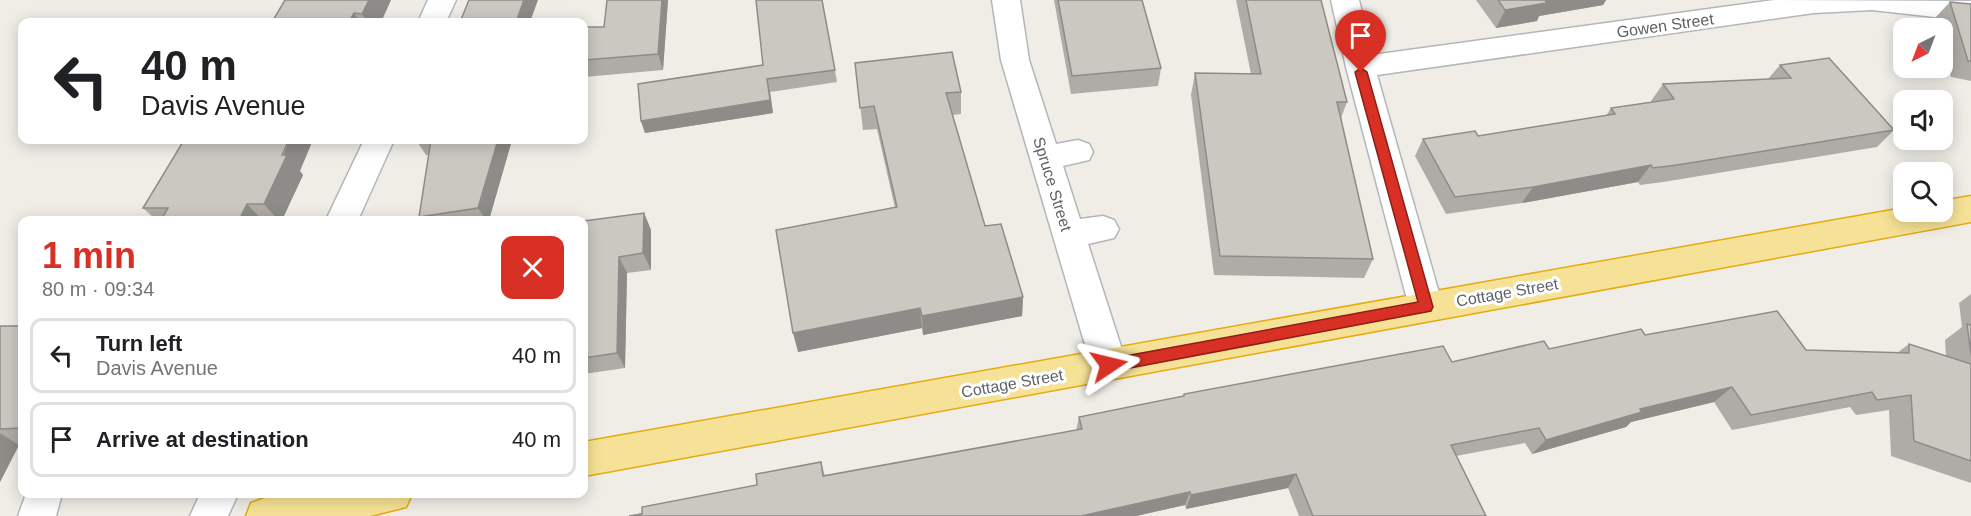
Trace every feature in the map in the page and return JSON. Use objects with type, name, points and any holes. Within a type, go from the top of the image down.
[{"type":"highway","name":"Cottage Street","points":[[588,458],[1971,209]]},
{"type":"highway","points":[[265,516],[370,498]]},
{"type":"street","points":[[434,18],[442,0]]},
{"type":"street","name":"Spruce Street","points":[[1006,0],[1015,60],[1109,365]]},
{"type":"street","points":[[1345,0],[1360,68],[1426,307]]},
{"type":"street","name":"Gowen Street","points":[[1360,68],[1814,4],[1872,1],[1971,11]]},
{"type":"street","points":[[344,216],[377,144]]},
{"type":"street","points":[[1046,157],[1078,152]]},
{"type":"street","points":[[1068,234],[1103,229]]},
{"type":"street","points":[[209,516],[217,498]]},
{"type":"building","points":[[285,0],[369,0],[362,14],[354,13],[351,18],[274,18]]},
{"type":"building","points":[[469,0],[524,0],[517,18],[462,18]]},
{"type":"building","points":[[607,0],[662,0],[658,54],[588,60],[588,27],[604,27]]},
{"type":"building","points":[[756,0],[822,0],[835,70],[767,79],[770,100],[641,121],[638,84],[763,65]]},
{"type":"building","points":[[1058,0],[1142,0],[1161,68],[1072,76]]},
{"type":"building","points":[[1246,0],[1321,0],[1347,102],[1337,102],[1373,259],[1220,256],[1195,73],[1261,74]]},
{"type":"building","points":[[1498,0],[1545,0],[1547,3],[1505,10]]},
{"type":"building","points":[[1950,2],[1971,4],[1971,61],[1968,61]]},
{"type":"building","points":[[952,52],[961,92],[946,93],[985,226],[1001,224],[1023,297],[922,316],[920,308],[793,333],[776,230],[897,207],[874,106],[860,108],[855,63]]},
{"type":"building","points":[[1829,58],[1893,130],[1677,165],[1653,168],[1651,165],[1533,187],[1455,197],[1423,139],[1475,131],[1478,136],[1615,114],[1611,108],[1674,99],[1663,84],[1791,78],[1780,65]]},
{"type":"building","points":[[182,144],[287,144],[282,155],[287,155],[264,204],[247,204],[241,216],[163,216],[168,208],[143,208]]},
{"type":"building","points":[[430,144],[497,144],[478,208],[419,216]]},
{"type":"building","points":[[644,213],[643,253],[619,257],[617,353],[588,357],[588,220]]},
{"type":"building","points":[[1777,311],[1806,350],[1909,353],[1909,344],[1971,364],[1971,461],[1914,441],[1911,395],[1877,400],[1872,392],[1751,415],[1732,387],[1640,409],[1642,412],[1546,440],[1539,428],[1451,445],[1486,516],[1313,516],[1296,474],[1191,495],[1190,492],[1081,516],[629,516],[642,514],[642,507],[757,485],[756,474],[821,462],[823,476],[1082,429],[1079,417],[1184,396],[1184,394],[1443,346],[1452,362],[1544,341],[1549,349],[1641,329],[1645,335]]},
{"type":"building","points":[[1967,324],[1971,325],[1971,355]]},
{"type":"building","points":[[0,326],[18,326],[18,428],[0,429]]},
{"type":"route","points":[[1109,365],[1426,307],[1361,72]]}]
